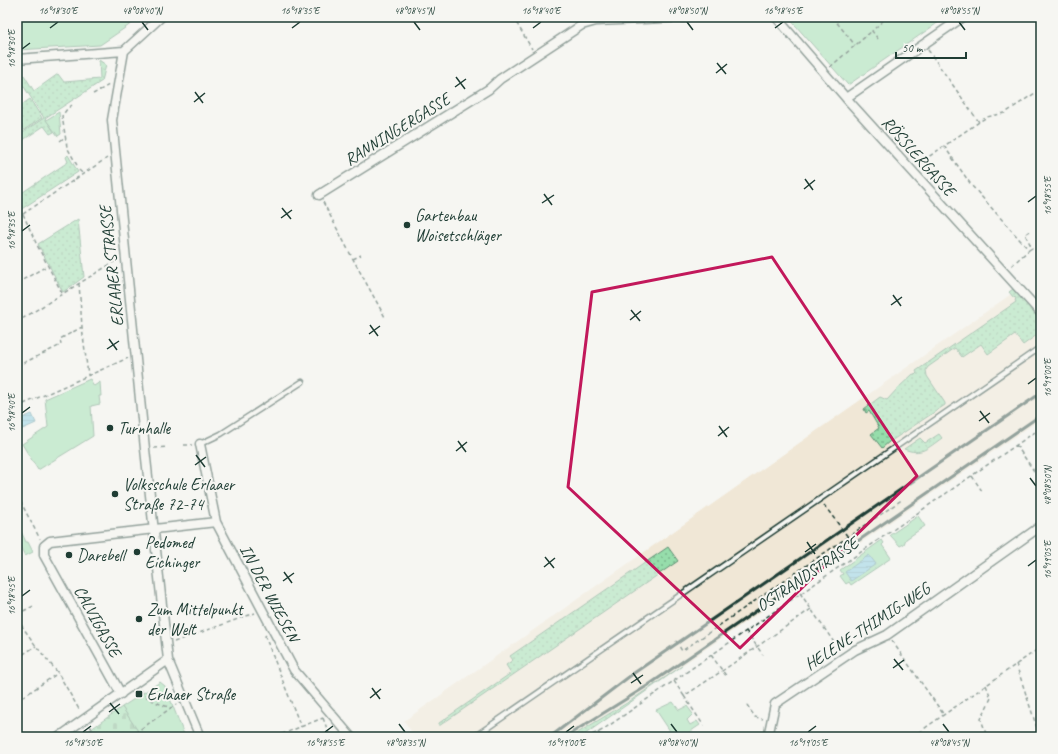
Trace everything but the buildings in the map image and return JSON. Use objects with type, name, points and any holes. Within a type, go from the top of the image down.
[{"type":"street","points":[[17,59],[124,52],[161,17]]},
{"type":"street","name":"RANNINGERGASSE","points":[[319,195],[489,89],[500,79],[582,25],[596,21],[686,17]]},
{"type":"street","name":"RÖSSLERGASSE","points":[[776,17],[846,98],[1041,313]]},
{"type":"street","points":[[846,98],[962,17]]},
{"type":"street","name":"ERLAAER STRASSE","points":[[124,52],[112,120],[135,355],[168,660],[200,737]]},
{"type":"street","name":"IN DER WIESEN","points":[[200,444],[216,522],[298,676],[351,737]]},
{"type":"street","points":[[44,546],[50,541],[216,522]]},
{"type":"street","name":"HELENE-THIMIG-WEG","points":[[768,737],[775,704],[855,650],[887,635],[1041,526]]},
{"type":"street","name":"CALVIGASSE","points":[[44,546],[44,555],[121,694]]},
{"type":"street","points":[[59,737],[168,660]]},
{"type":"lane","points":[[474,737],[820,498],[1041,348]]},
{"type":"lane","points":[[200,444],[221,434],[302,382]]},
{"type":"path","points":[[513,17],[536,55]]},
{"type":"path","points":[[820,20],[825,17]]},
{"type":"path","points":[[833,17],[855,45]]},
{"type":"path","points":[[824,72],[887,17]]},
{"type":"path","points":[[872,31],[878,38]]},
{"type":"path","points":[[924,44],[979,122]]},
{"type":"path","points":[[93,94],[119,79]]},
{"type":"path","points":[[911,169],[979,122],[1005,113],[1035,93],[1041,92]]},
{"type":"path","points":[[72,105],[62,116],[68,147],[78,167]]},
{"type":"path","points":[[60,141],[65,137]]},
{"type":"path","points":[[944,146],[972,186],[1029,250]]},
{"type":"path","points":[[17,218],[115,152]]},
{"type":"path","points":[[79,170],[83,174]]},
{"type":"path","points":[[319,195],[386,319]]},
{"type":"path","points":[[24,214],[47,266],[62,293]]},
{"type":"path","points":[[1004,273],[1032,248],[1025,234],[1032,230]]},
{"type":"path","points":[[17,322],[125,255]]},
{"type":"path","points":[[353,259],[361,255]]},
{"type":"path","points":[[17,282],[47,266]]},
{"type":"path","points":[[80,283],[82,327],[88,375]]},
{"type":"path","points":[[17,366],[61,345],[60,339],[82,327]]},
{"type":"path","points":[[17,407],[135,355]]},
{"type":"path","name":"OSTRANDSTRASSE","points":[[586,737],[598,732],[674,681],[1041,428]]},
{"type":"path","points":[[1016,445],[1041,481]]},
{"type":"path","points":[[145,449],[168,447]]},
{"type":"path","points":[[972,476],[982,491]]},
{"type":"path","points":[[17,495],[44,546]]},
{"type":"path","points":[[820,498],[828,512],[836,519],[848,536]]},
{"type":"path","points":[[676,641],[682,651],[903,499]]},
{"type":"path","points":[[800,593],[844,657]]},
{"type":"path","points":[[17,614],[36,604]]},
{"type":"path","points":[[684,696],[811,609]]},
{"type":"path","points":[[167,645],[262,610]]},
{"type":"path","points":[[17,619],[58,673],[85,719],[98,737]]},
{"type":"path","points":[[746,631],[763,655]]},
{"type":"path","points":[[274,632],[265,636],[301,727]]},
{"type":"path","points":[[887,635],[944,715]]},
{"type":"path","points":[[17,658],[36,646]]},
{"type":"path","points":[[912,737],[916,736],[1041,647]]},
{"type":"path","points":[[711,655],[727,677]]},
{"type":"path","points":[[1016,664],[1040,737]]},
{"type":"path","points":[[17,700],[58,673]]},
{"type":"path","points":[[674,681],[704,726]]},
{"type":"path","points":[[136,684],[142,693],[148,698],[171,708]]},
{"type":"path","points":[[986,685],[991,698],[981,719],[987,737]]},
{"type":"path","points":[[129,737],[185,700]]},
{"type":"path","points":[[747,705],[756,717],[772,721]]},
{"type":"path","points":[[275,737],[323,718],[330,713]]},
{"type":"path","points":[[323,718],[330,737]]},
{"type":"path","points":[[88,737],[95,732]]},
{"type":"path","points":[[598,732],[601,737]]},
{"type":"highlighted area","points":[[772,257],[917,476],[740,648],[568,487],[592,292]]},
{"type":"shaded area","points":[[1014,292],[1041,329],[1041,332],[1037,335],[1041,340],[1041,419],[652,686],[571,737],[415,737],[404,721]]},
{"type":"green space","points":[[17,17],[141,17],[100,45],[17,50]]},
{"type":"green space","points":[[788,17],[946,17],[848,85]]},
{"type":"green space","points":[[99,60],[106,65],[102,81],[45,118],[54,132],[50,134],[44,126],[17,144],[17,136],[44,118],[17,76],[24,75],[34,91],[58,74],[64,82],[100,79]]},
{"type":"green space","points":[[30,99],[42,118],[24,130],[17,118],[17,108]]},
{"type":"green space","points":[[59,112],[61,134],[58,136],[46,120]]},
{"type":"green space","points":[[68,155],[78,172],[17,212],[17,196],[68,162],[66,157]]},
{"type":"green space","points":[[78,219],[84,277],[63,292],[38,244]]},
{"type":"green space","points":[[1013,289],[1041,320],[1041,332],[1023,345],[1015,335],[988,354],[981,344],[962,357],[955,348],[928,367],[926,370],[927,376],[945,405],[890,441],[882,448],[871,434],[879,428],[869,411],[866,413],[864,409],[880,397],[887,400],[913,374],[915,375],[917,373],[916,371],[1016,302],[1015,297],[1014,298],[1009,292]]},
{"type":"green space","points":[[90,379],[94,386],[100,382],[101,396],[99,396],[100,404],[91,406],[93,436],[38,470],[22,444],[48,427],[45,399]]},
{"type":"green space","points":[[939,434],[942,438],[924,450],[915,452],[904,449],[920,438],[925,443]]},
{"type":"green space","points":[[918,516],[925,526],[906,539],[904,544],[900,546],[890,535]]},
{"type":"green space","points":[[17,523],[26,542],[28,542],[33,552],[25,556],[17,540]]},
{"type":"green space","points":[[882,540],[884,543],[882,545],[891,558],[851,585],[849,582],[846,584],[840,576],[843,574],[840,570]]},
{"type":"green space","points":[[668,547],[678,561],[439,726],[439,723],[511,673],[506,665],[513,660],[510,656]]},
{"type":"green space","points":[[682,666],[581,737],[571,737],[630,701]]},
{"type":"green space","points":[[160,682],[165,686],[185,737],[142,737],[122,707]]},
{"type":"green space","points":[[673,702],[679,710],[687,706],[693,714],[687,720],[690,725],[697,721],[700,725],[682,737],[674,737],[656,710]]},
{"type":"green space","points":[[122,707],[142,737],[80,737]]},
{"type":"water","points":[[32,414],[36,423],[18,431],[17,420]]},
{"type":"water","points":[[869,555],[876,564],[851,581],[845,572]]},
{"type":"railway","points":[[550,737],[634,673],[1041,393]]},
{"type":"railway","points":[[565,737],[647,686],[1041,415]]},
{"type":"place","name":"Gartenbau Woisetschläger","points":[[407,225]]},
{"type":"place","name":"Turnhalle","points":[[110,428]]},
{"type":"place","name":"Volksschule Erlaaer Straße 72-74","points":[[115,494]]},
{"type":"place","name":"Pedomed Eichinger","points":[[137,552]]},
{"type":"place","name":"Darebell","points":[[69,555]]},
{"type":"place","name":"Zum Mittelpunkt der Welt","points":[[139,619]]},
{"type":"place","name":"Erlaaer Straße","points":[[139,694]]}]
